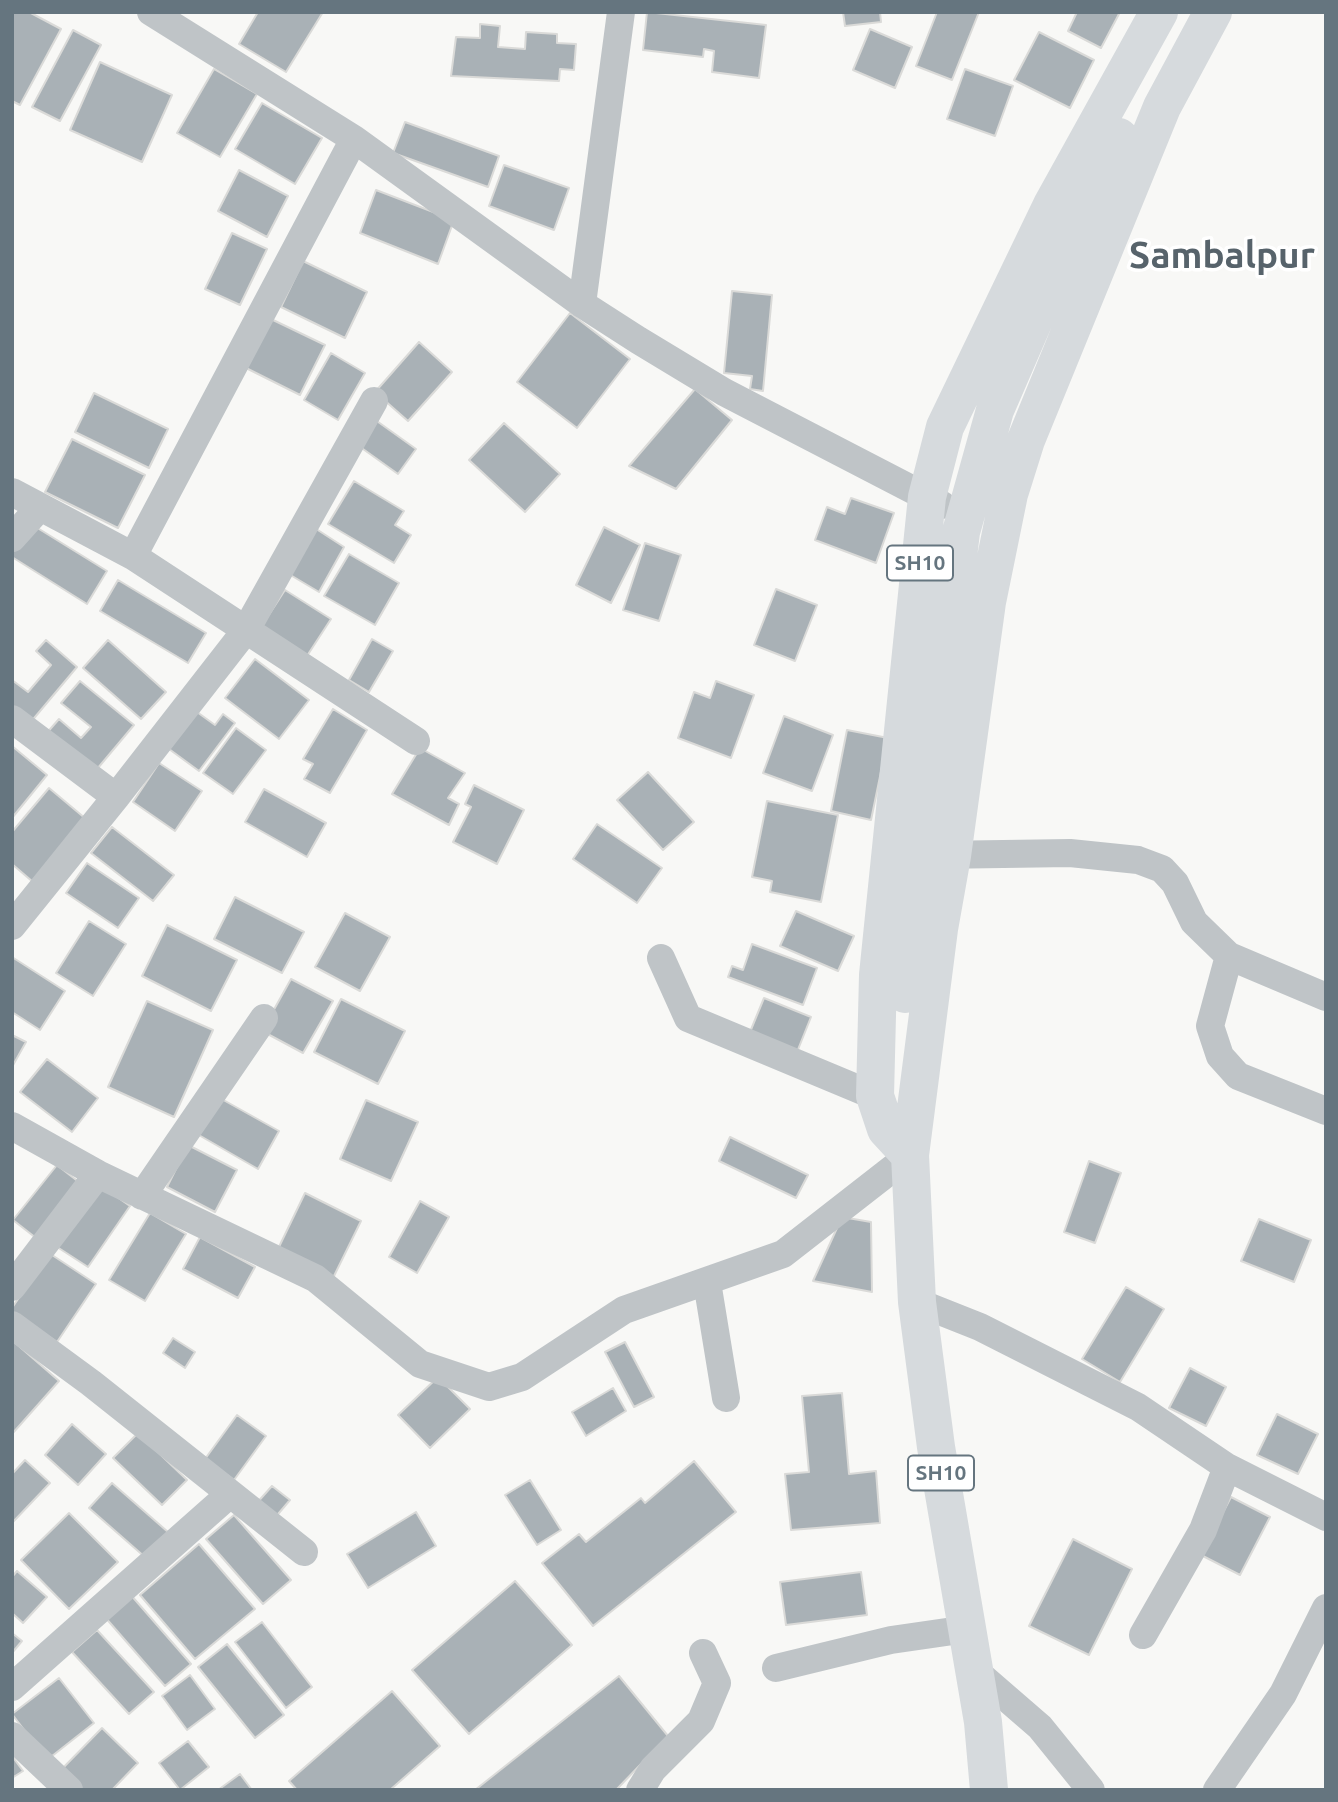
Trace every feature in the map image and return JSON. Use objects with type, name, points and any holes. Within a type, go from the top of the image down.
[{"type":"main road","name":"SH10","points":[[989,1790],[983,1722],[936,1447],[916,1302],[910,1155],[886,1129],[875,1096],[878,975],[927,497],[945,428],[1052,205],[1159,12]]},
{"type":"main road","points":[[910,1155],[898,1108],[901,1029],[961,532],[995,410],[1039,306],[1085,202],[1185,12]]},
{"type":"main road","points":[[910,1155],[939,929],[952,856],[987,602],[1009,494],[1037,415],[1162,107],[1213,12]]},
{"type":"street","points":[[151,12],[354,139],[582,304],[724,392],[1000,537]]},
{"type":"street","points":[[582,304],[621,12]]},
{"type":"street","points":[[133,556],[354,139]]},
{"type":"street","points":[[12,926],[246,631],[374,401]]},
{"type":"street","points":[[12,492],[133,556],[416,741]]},
{"type":"street","points":[[12,538],[40,507]]},
{"type":"street","points":[[12,719],[116,797]]},
{"type":"street","points":[[891,854],[952,856],[1070,853],[1138,860],[1162,869],[1175,883],[1194,922],[1229,956],[1326,997]]},
{"type":"street","points":[[1229,956],[1210,1026],[1220,1056],[1238,1076],[1326,1111]]},
{"type":"street","points":[[662,958],[688,1018],[875,1096]]},
{"type":"street","points":[[142,1196],[264,1018]]},
{"type":"street","points":[[12,1126],[98,1174],[315,1278],[420,1364],[489,1387],[522,1377],[624,1310],[783,1254],[910,1155]]},
{"type":"street","points":[[12,1286],[98,1174]]},
{"type":"street","points":[[707,1282],[726,1398]]},
{"type":"street","points":[[916,1302],[980,1326],[1138,1407],[1227,1467],[1326,1517]]},
{"type":"street","points":[[12,1325],[91,1383],[304,1552]]},
{"type":"street","points":[[1143,1635],[1203,1530],[1227,1467]]},
{"type":"street","points":[[12,1687],[230,1494]]},
{"type":"street","points":[[1217,1790],[1283,1694],[1326,1608]]},
{"type":"street","points":[[776,1668],[891,1640],[967,1629]]},
{"type":"street","points":[[640,1790],[653,1769],[701,1721],[718,1683],[703,1653]]},
{"type":"street","points":[[973,1669],[1040,1727],[1091,1790]]},
{"type":"street","points":[[12,1736],[53,1786]]},
{"type":"building","points":[[12,12],[29,12],[61,29],[20,105],[12,101]]},
{"type":"building","points":[[258,12],[323,12],[286,72],[239,44]]},
{"type":"building","points":[[647,12],[766,25],[759,78],[712,72],[714,51],[704,49],[703,57],[643,50]]},
{"type":"building","points":[[843,12],[880,12],[881,22],[845,26]]},
{"type":"building","points":[[937,12],[979,12],[952,80],[916,66]]},
{"type":"building","points":[[1077,12],[1120,12],[1101,48],[1068,31]]},
{"type":"building","points":[[480,24],[500,26],[498,47],[525,49],[526,32],[557,34],[557,43],[576,44],[574,70],[560,69],[559,81],[451,76],[456,37],[480,38]]},
{"type":"building","points":[[870,29],[912,47],[895,88],[853,70]]},
{"type":"building","points":[[73,30],[101,45],[60,121],[32,107]]},
{"type":"building","points":[[1039,32],[1094,60],[1070,108],[1014,80]]},
{"type":"building","points":[[100,62],[172,95],[142,162],[70,130]]},
{"type":"building","points":[[214,69],[257,94],[220,157],[177,133]]},
{"type":"building","points":[[965,69],[1013,86],[995,136],[947,119]]},
{"type":"building","points":[[262,103],[322,138],[295,184],[235,149]]},
{"type":"building","points":[[405,122],[499,156],[488,187],[393,153]]},
{"type":"building","points":[[504,165],[569,188],[554,230],[489,206]]},
{"type":"building","points":[[239,170],[288,196],[267,237],[218,211]]},
{"type":"building","points":[[376,190],[454,220],[438,264],[360,233]]},
{"type":"building","points":[[232,233],[267,249],[240,305],[205,289]]},
{"type":"building","points":[[303,261],[367,292],[345,338],[281,307]]},
{"type":"building","points":[[732,291],[772,295],[763,391],[750,389],[752,376],[724,373]]},
{"type":"building","points":[[570,313],[630,359],[577,428],[517,382]]},
{"type":"building","points":[[271,319],[325,345],[300,395],[246,368]]},
{"type":"building","points":[[419,342],[452,372],[408,421],[375,392]]},
{"type":"building","points":[[331,353],[365,373],[338,420],[304,400]]},
{"type":"building","points":[[695,389],[732,420],[676,489],[629,466]]},
{"type":"building","points":[[94,393],[168,429],[149,468],[75,432]]},
{"type":"building","points":[[374,419],[416,449],[398,474],[356,444]]},
{"type":"building","points":[[504,423],[560,474],[525,512],[469,460]]},
{"type":"building","points":[[72,439],[145,475],[118,528],[45,492]]},
{"type":"building","points":[[354,481],[404,511],[395,525],[411,535],[394,563],[328,524]]},
{"type":"building","points":[[851,498],[894,513],[876,563],[815,540],[827,507],[845,514]]},
{"type":"building","points":[[307,523],[344,547],[319,592],[282,570]]},
{"type":"building","points":[[31,524],[107,571],[87,604],[12,557]]},
{"type":"building","points":[[604,527],[640,545],[611,603],[576,585]]},
{"type":"building","points":[[645,543],[681,555],[659,621],[623,610]]},
{"type":"building","points":[[349,554],[399,583],[375,625],[324,596]]},
{"type":"building","points":[[118,580],[206,633],[188,663],[100,611]]},
{"type":"building","points":[[776,589],[817,605],[795,661],[754,645]]},
{"type":"building","points":[[285,590],[331,619],[305,659],[259,630]]},
{"type":"building","points":[[372,639],[393,651],[369,692],[349,680]]},
{"type":"building","points":[[46,640],[77,667],[30,723],[12,708],[12,680],[28,692],[51,665],[36,651]]},
{"type":"building","points":[[108,640],[166,692],[141,719],[83,668]]},
{"type":"building","points":[[255,659],[309,700],[279,739],[225,698]]},
{"type":"building","points":[[80,681],[134,725],[92,775],[45,735],[59,719],[81,738],[91,727],[61,703]]},
{"type":"building","points":[[716,681],[754,695],[731,758],[678,738],[694,692],[710,698]]},
{"type":"building","points":[[333,709],[367,730],[330,793],[304,779],[313,764],[303,759]]},
{"type":"building","points":[[197,712],[215,725],[223,714],[235,723],[199,771],[169,749]]},
{"type":"building","points":[[784,716],[833,735],[812,791],[763,773]]},
{"type":"building","points":[[236,728],[266,750],[233,794],[203,773]]},
{"type":"building","points":[[847,730],[888,738],[871,820],[831,811]]},
{"type":"building","points":[[12,746],[47,775],[12,818]]},
{"type":"building","points":[[420,748],[465,773],[448,798],[459,804],[449,825],[392,794]]},
{"type":"building","points":[[159,763],[202,791],[175,831],[133,802]]},
{"type":"building","points":[[648,772],[694,822],[663,850],[617,800]]},
{"type":"building","points":[[474,785],[524,810],[497,864],[453,842],[471,807],[465,804]]},
{"type":"building","points":[[49,788],[86,819],[33,882],[12,864],[12,832]]},
{"type":"building","points":[[264,789],[326,823],[307,857],[245,822]]},
{"type":"building","points":[[767,801],[838,815],[821,902],[770,892],[772,881],[752,877]]},
{"type":"building","points":[[597,824],[662,868],[637,903],[573,859]]},
{"type":"building","points":[[112,827],[174,875],[153,901],[91,853]]},
{"type":"building","points":[[87,863],[139,898],[118,928],[66,893]]},
{"type":"building","points":[[235,897],[304,932],[282,973],[214,939]]},
{"type":"building","points":[[796,911],[854,936],[838,971],[780,946]]},
{"type":"building","points":[[345,913],[390,937],[360,991],[315,967]]},
{"type":"building","points":[[89,921],[126,944],[93,996],[56,973]]},
{"type":"building","points":[[167,925],[237,960],[211,1011],[142,976]]},
{"type":"building","points":[[752,944],[817,968],[803,1005],[728,977],[732,966],[743,970]]},
{"type":"building","points":[[12,957],[65,991],[40,1030],[12,1012]]},
{"type":"building","points":[[291,979],[333,1001],[303,1053],[262,1031]]},
{"type":"building","points":[[764,998],[811,1017],[797,1052],[750,1032]]},
{"type":"building","points":[[341,999],[405,1031],[378,1084],[314,1052]]},
{"type":"building","points":[[147,1001],[213,1030],[174,1117],[108,1087]]},
{"type":"building","points":[[12,1035],[26,1042],[12,1067]]},
{"type":"building","points":[[47,1059],[98,1098],[72,1132],[20,1092]]},
{"type":"building","points":[[218,1097],[279,1131],[258,1169],[197,1134]]},
{"type":"building","points":[[366,1100],[418,1122],[391,1181],[340,1159]]},
{"type":"building","points":[[730,1137],[808,1175],[796,1198],[719,1161]]},
{"type":"building","points":[[188,1145],[237,1170],[215,1212],[167,1187]]},
{"type":"building","points":[[1089,1161],[1121,1173],[1095,1243],[1064,1232]]},
{"type":"building","points":[[57,1165],[80,1183],[36,1238],[13,1220]]},
{"type":"building","points":[[97,1183],[130,1206],[88,1267],[54,1245]]},
{"type":"building","points":[[305,1193],[361,1221],[333,1278],[277,1251]]},
{"type":"building","points":[[420,1201],[449,1217],[417,1273],[389,1257]]},
{"type":"building","points":[[150,1213],[186,1234],[145,1301],[109,1280]]},
{"type":"building","points":[[842,1217],[871,1222],[872,1292],[813,1281]]},
{"type":"building","points":[[1259,1219],[1311,1240],[1294,1282],[1241,1261]]},
{"type":"building","points":[[200,1237],[255,1267],[238,1298],[183,1269]]},
{"type":"building","points":[[49,1253],[96,1284],[57,1342],[12,1312],[12,1308]]},
{"type":"building","points":[[1126,1287],[1164,1309],[1120,1382],[1082,1359]]},
{"type":"building","points":[[173,1338],[195,1352],[185,1368],[163,1353]]},
{"type":"building","points":[[12,1340],[59,1381],[12,1434]]},
{"type":"building","points":[[625,1342],[654,1397],[634,1407],[605,1352]]},
{"type":"building","points":[[1190,1368],[1226,1387],[1206,1426],[1169,1408]]},
{"type":"building","points":[[438,1377],[470,1409],[430,1448],[398,1415]]},
{"type":"building","points":[[613,1388],[626,1411],[586,1436],[572,1412]]},
{"type":"building","points":[[842,1393],[849,1474],[876,1471],[880,1523],[791,1530],[785,1474],[809,1472],[802,1396]]},
{"type":"building","points":[[1277,1414],[1318,1434],[1298,1474],[1257,1455]]},
{"type":"building","points":[[237,1415],[266,1436],[234,1480],[205,1459]]},
{"type":"building","points":[[72,1424],[106,1454],[78,1485],[45,1455]]},
{"type":"building","points":[[138,1433],[187,1480],[162,1505],[113,1458]]},
{"type":"building","points":[[25,1460],[50,1483],[12,1523],[12,1474]]},
{"type":"building","points":[[694,1461],[736,1512],[593,1626],[542,1563],[579,1534],[586,1542],[641,1498],[645,1503]]},
{"type":"building","points":[[530,1480],[561,1530],[537,1545],[505,1495]]},
{"type":"building","points":[[112,1483],[168,1532],[146,1558],[89,1508]]},
{"type":"building","points":[[272,1486],[290,1500],[273,1520],[255,1505]]},
{"type":"building","points":[[1231,1497],[1270,1517],[1240,1575],[1201,1555]]},
{"type":"building","points":[[416,1512],[436,1546],[368,1588],[347,1554]]},
{"type":"building","points":[[69,1513],[118,1562],[69,1609],[21,1560]]},
{"type":"building","points":[[234,1515],[291,1580],[263,1604],[206,1539]]},
{"type":"building","points":[[1073,1539],[1132,1569],[1089,1655],[1029,1626]]},
{"type":"building","points":[[199,1544],[255,1609],[195,1659],[140,1595]]},
{"type":"building","points":[[17,1571],[47,1597],[23,1623],[12,1613],[12,1577]]},
{"type":"building","points":[[861,1572],[867,1615],[786,1625],[780,1582]]},
{"type":"building","points":[[515,1581],[572,1645],[469,1734],[412,1670]]},
{"type":"building","points":[[130,1594],[191,1664],[165,1686],[104,1616]]},
{"type":"building","points":[[262,1622],[312,1687],[286,1708],[235,1642]]},
{"type":"building","points":[[97,1630],[154,1692],[129,1714],[72,1652]]},
{"type":"building","points":[[12,1633],[22,1641],[12,1653]]},
{"type":"building","points":[[227,1644],[284,1715],[255,1738],[198,1667]]},
{"type":"building","points":[[190,1675],[215,1709],[187,1730],[162,1696]]},
{"type":"building","points":[[619,1676],[668,1736],[616,1790],[475,1790]]},
{"type":"building","points":[[59,1678],[94,1723],[47,1760],[12,1714]]},
{"type":"building","points":[[392,1691],[440,1746],[390,1790],[297,1790],[289,1781]]},
{"type":"building","points":[[102,1728],[138,1763],[112,1790],[77,1790],[59,1772]]},
{"type":"building","points":[[188,1741],[209,1767],[180,1790],[159,1763]]},
{"type":"building","points":[[12,1756],[23,1771],[12,1778]]},
{"type":"building","points":[[240,1774],[252,1790],[218,1790]]},
{"type":"district","name":"Sambalpur","points":[[1222,256]]}]
